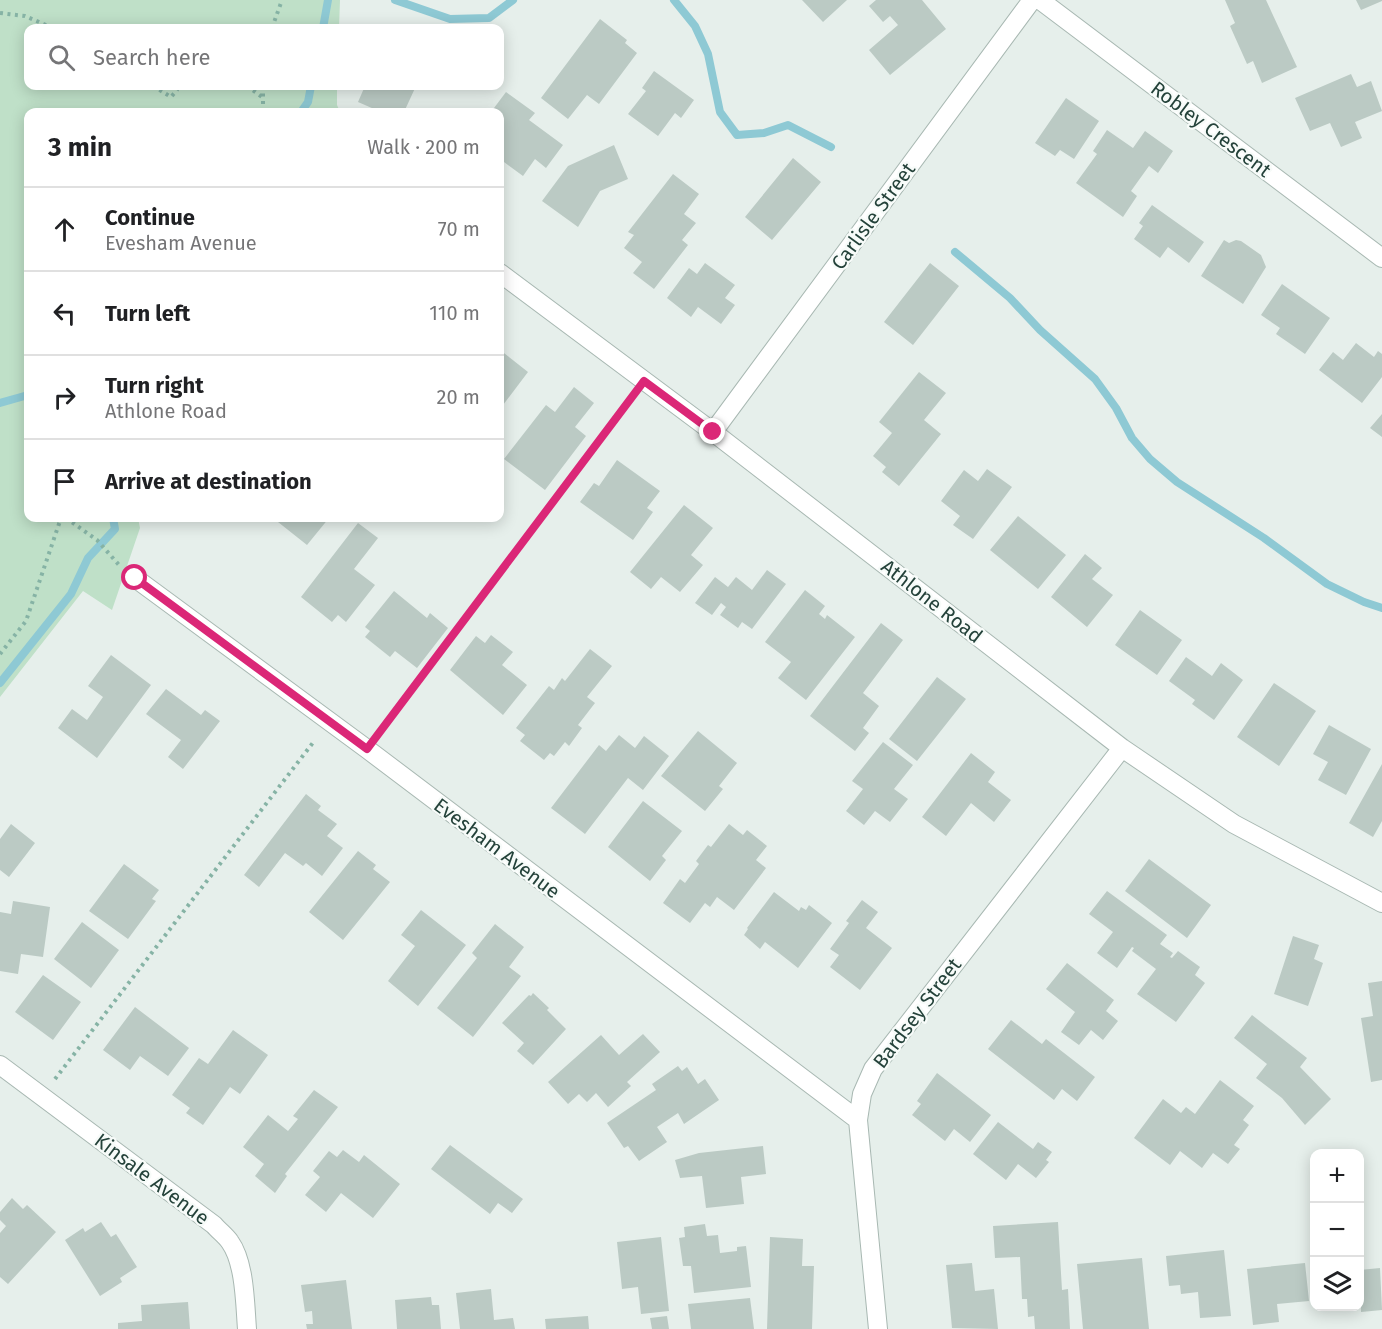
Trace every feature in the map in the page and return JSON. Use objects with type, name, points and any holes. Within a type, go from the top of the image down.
[{"type":"street","name":"Carlisle Street","points":[[713,432],[1032,0]]},
{"type":"street","name":"Robley Crescent","points":[[1040,0],[1382,258]]},
{"type":"street","name":"Athlone Road","points":[[504,276],[713,432],[1122,748],[1234,824],[1382,903]]},
{"type":"street","name":"Evesham Avenue","points":[[129,574],[367,749],[858,1120]]},
{"type":"street","name":"Bardsey Street","points":[[878,1329],[858,1120],[862,1094],[873,1069],[1122,748]]},
{"type":"street","name":"Kinsale Avenue","points":[[0,1065],[214,1226],[231,1243],[242,1282],[247,1329]]},
{"type":"path","points":[[273,24],[282,0]]},
{"type":"path","points":[[0,13],[25,16],[44,24]]},
{"type":"path","points":[[160,90],[171,97],[177,90]]},
{"type":"path","points":[[252,90],[262,97]]},
{"type":"path","points":[[263,90],[263,108]]},
{"type":"path","points":[[367,749],[644,381]]},
{"type":"path","points":[[0,654],[26,621],[60,522]]},
{"type":"path","points":[[72,522],[97,540],[129,574]]},
{"type":"path","points":[[42,1096],[329,722]]},
{"type":"green space","points":[[0,0],[340,0],[339,24],[24,24],[24,90],[337,90],[338,108],[24,108],[24,522],[139,522],[140,528],[112,610],[83,591],[0,697]]},
{"type":"building","points":[[802,0],[847,0],[823,22]]},
{"type":"building","points":[[876,0],[922,0],[946,29],[890,75],[869,50],[898,25],[890,16],[883,22],[869,6]]},
{"type":"building","points":[[1225,0],[1266,0],[1297,67],[1262,83],[1253,61],[1247,64],[1230,26],[1235,23]]},
{"type":"building","points":[[1356,0],[1382,0],[1382,1],[1361,10]]},
{"type":"building","points":[[600,19],[627,40],[625,43],[637,53],[599,104],[587,95],[568,119],[541,98]]},
{"type":"building","points":[[654,71],[694,100],[681,118],[675,113],[658,136],[628,114],[646,91],[642,88]]},
{"type":"building","points":[[1351,74],[1357,87],[1371,81],[1382,111],[1355,122],[1362,138],[1341,147],[1330,123],[1310,131],[1295,98]]},
{"type":"building","points":[[363,90],[414,90],[406,108],[372,108],[358,102]]},
{"type":"building","points":[[506,92],[535,113],[529,120],[563,145],[546,168],[535,159],[523,176],[504,162],[504,108],[494,108]]},
{"type":"building","points":[[1066,98],[1099,121],[1074,159],[1060,150],[1055,156],[1035,143]]},
{"type":"building","points":[[1107,130],[1133,148],[1145,131],[1173,151],[1158,173],[1149,166],[1131,191],[1137,196],[1123,217],[1076,183],[1097,154],[1093,151]]},
{"type":"building","points":[[614,145],[628,179],[600,191],[578,227],[542,201],[568,166]]},
{"type":"building","points":[[793,158],[821,182],[772,240],[745,217]]},
{"type":"building","points":[[673,174],[699,194],[684,214],[696,223],[682,240],[688,245],[654,289],[633,273],[642,262],[624,248],[634,235],[628,232]]},
{"type":"building","points":[[1152,205],[1204,242],[1189,263],[1168,247],[1160,258],[1134,239],[1143,226],[1139,223]]},
{"type":"building","points":[[1224,240],[1229,243],[1236,240],[1241,241],[1261,255],[1266,267],[1243,304],[1201,276]]},
{"type":"building","points":[[705,263],[735,285],[725,298],[735,305],[721,324],[698,307],[691,317],[667,298],[689,268],[697,274]]},
{"type":"building","points":[[930,263],[959,286],[913,345],[884,322]]},
{"type":"building","points":[[1282,284],[1330,318],[1305,354],[1276,334],[1280,328],[1261,315]]},
{"type":"building","points":[[1356,343],[1374,357],[1378,351],[1382,354],[1382,377],[1362,403],[1319,370],[1333,352],[1343,360]]},
{"type":"building","points":[[504,353],[528,372],[504,404]]},
{"type":"building","points":[[919,372],[946,393],[924,420],[941,434],[899,486],[882,472],[886,467],[873,456],[892,433],[879,422]]},
{"type":"building","points":[[574,387],[594,403],[575,427],[586,436],[545,490],[504,459],[546,405],[555,412]]},
{"type":"building","points":[[1382,414],[1382,437],[1370,428]]},
{"type":"building","points":[[617,460],[660,491],[647,508],[653,512],[633,540],[580,502],[594,483],[599,486]]},
{"type":"building","points":[[987,469],[1012,487],[973,539],[953,525],[960,516],[941,501],[964,470],[978,481]]},
{"type":"building","points":[[684,505],[713,528],[691,555],[703,565],[680,592],[661,577],[651,589],[630,572]]},
{"type":"building","points":[[1018,516],[1066,555],[1038,589],[990,550]]},
{"type":"building","points":[[278,522],[326,522],[307,545]]},
{"type":"building","points":[[358,523],[378,538],[354,569],[375,585],[346,622],[338,615],[332,622],[301,597]]},
{"type":"building","points":[[1085,554],[1102,568],[1092,579],[1113,595],[1087,627],[1051,597]]},
{"type":"building","points":[[767,570],[786,584],[752,629],[742,622],[738,628],[720,615],[726,607],[721,603],[712,615],[695,603],[715,577],[728,587],[736,577],[752,590]]},
{"type":"building","points":[[805,590],[825,606],[819,614],[825,619],[827,615],[855,637],[806,700],[778,678],[791,662],[765,642]]},
{"type":"building","points":[[394,591],[427,618],[430,613],[448,628],[417,668],[395,651],[390,657],[365,637],[370,631],[365,627]]},
{"type":"building","points":[[1140,610],[1182,640],[1157,675],[1115,645]]},
{"type":"building","points":[[881,623],[903,640],[863,693],[879,706],[863,728],[869,733],[855,751],[810,716]]},
{"type":"building","points":[[491,635],[513,652],[502,665],[527,685],[503,715],[450,670],[476,636],[485,643]]},
{"type":"building","points":[[590,649],[612,666],[587,697],[595,703],[578,725],[582,728],[569,746],[565,742],[554,756],[550,753],[544,760],[520,741],[525,735],[516,728],[549,686],[554,690],[562,678],[565,681]]},
{"type":"building","points":[[111,655],[151,685],[97,758],[58,728],[72,709],[87,720],[103,697],[88,686]]},
{"type":"building","points":[[1186,657],[1212,676],[1221,663],[1243,680],[1214,720],[1192,704],[1195,700],[1169,681]]},
{"type":"building","points":[[937,677],[966,699],[917,761],[889,739]]},
{"type":"building","points":[[1274,683],[1316,711],[1279,766],[1237,737]]},
{"type":"building","points":[[166,689],[201,715],[205,710],[220,721],[183,769],[168,757],[181,740],[146,714]]},
{"type":"building","points":[[1329,725],[1371,749],[1346,795],[1318,780],[1328,762],[1313,754]]},
{"type":"building","points":[[698,731],[737,763],[719,786],[723,789],[705,811],[661,776]]},
{"type":"building","points":[[619,735],[635,748],[644,736],[669,756],[643,790],[628,778],[585,834],[551,808],[599,745],[606,751]]},
{"type":"building","points":[[883,742],[913,765],[894,789],[908,799],[890,822],[875,811],[864,825],[846,811],[863,789],[852,781]]},
{"type":"building","points":[[971,753],[995,772],[988,782],[1011,800],[994,822],[971,803],[946,836],[922,817]]},
{"type":"building","points":[[1382,764],[1382,821],[1373,837],[1349,823]]},
{"type":"building","points":[[306,794],[321,806],[318,810],[337,824],[327,836],[343,848],[322,876],[306,863],[303,866],[285,853],[259,887],[244,875]]},
{"type":"building","points":[[643,801],[682,831],[662,856],[666,860],[650,881],[608,847]]},
{"type":"building","points":[[11,824],[35,843],[9,877],[0,870],[0,839]]},
{"type":"building","points":[[729,824],[743,835],[747,830],[767,846],[756,860],[766,868],[734,910],[717,897],[710,907],[705,903],[690,923],[663,903],[680,879],[685,883],[699,864],[696,861],[708,845],[711,847]]},
{"type":"building","points":[[358,851],[376,865],[373,869],[390,882],[343,940],[309,912]]},
{"type":"building","points":[[1149,859],[1211,905],[1187,938],[1125,891]]},
{"type":"building","points":[[124,864],[159,890],[152,899],[156,901],[128,939],[89,911]]},
{"type":"building","points":[[1107,891],[1167,935],[1160,944],[1173,953],[1170,957],[1172,958],[1178,951],[1200,967],[1195,975],[1205,983],[1176,1022],[1137,994],[1156,969],[1132,951],[1134,948],[1132,947],[1117,968],[1097,953],[1113,932],[1089,914]]},
{"type":"building","points":[[774,892],[799,911],[801,907],[806,910],[809,905],[832,923],[798,968],[765,942],[760,949],[744,935]]},
{"type":"building","points":[[862,900],[878,912],[866,928],[892,948],[860,990],[830,967],[839,955],[830,949],[849,923],[846,921]]},
{"type":"building","points":[[13,901],[50,907],[43,957],[21,954],[18,974],[0,971],[0,912],[11,914]]},
{"type":"building","points":[[421,910],[466,945],[418,1006],[388,981],[415,946],[401,935]]},
{"type":"building","points":[[82,922],[119,950],[91,988],[54,959]]},
{"type":"building","points":[[495,924],[524,947],[509,967],[521,976],[473,1037],[437,1008],[477,958],[472,953]]},
{"type":"building","points":[[1293,936],[1319,945],[1314,959],[1323,963],[1308,1006],[1274,994]]},
{"type":"building","points":[[1067,963],[1114,1000],[1106,1011],[1118,1021],[1103,1040],[1091,1030],[1079,1045],[1061,1032],[1075,1012],[1046,989]]},
{"type":"building","points":[[43,975],[81,1002],[53,1040],[15,1012]]},
{"type":"building","points":[[1382,981],[1382,1080],[1371,1082],[1361,1018],[1373,1016],[1368,983]]},
{"type":"building","points":[[533,993],[566,1029],[533,1065],[517,1051],[524,1043],[502,1023]]},
{"type":"building","points":[[135,1007],[189,1048],[168,1076],[140,1056],[130,1070],[103,1050]]},
{"type":"building","points":[[1252,1015],[1307,1058],[1300,1067],[1331,1099],[1305,1125],[1282,1098],[1256,1078],[1267,1064],[1234,1038]]},
{"type":"building","points":[[1011,1020],[1042,1044],[1046,1039],[1095,1077],[1077,1101],[1062,1089],[1054,1100],[988,1049]]},
{"type":"building","points":[[233,1030],[268,1055],[240,1094],[230,1087],[203,1125],[186,1113],[190,1108],[172,1095],[199,1058],[208,1064]]},
{"type":"building","points":[[643,1034],[660,1052],[627,1082],[631,1086],[608,1107],[596,1093],[587,1102],[579,1094],[568,1104],[548,1082],[601,1035],[619,1055]]},
{"type":"building","points":[[678,1066],[682,1071],[687,1067],[698,1084],[705,1079],[719,1100],[684,1124],[678,1113],[657,1127],[667,1142],[639,1161],[628,1146],[624,1148],[607,1123],[656,1090],[652,1084]]},
{"type":"building","points":[[937,1073],[991,1115],[970,1142],[954,1129],[945,1141],[912,1115],[921,1104],[917,1101]]},
{"type":"building","points":[[1220,1080],[1254,1106],[1243,1120],[1249,1125],[1234,1145],[1240,1149],[1228,1164],[1213,1153],[1202,1168],[1180,1151],[1170,1165],[1134,1138],[1163,1099],[1181,1113],[1186,1107],[1195,1114]]},
{"type":"building","points":[[314,1090],[338,1107],[285,1174],[287,1176],[275,1193],[255,1176],[264,1164],[243,1147],[268,1115],[288,1131],[298,1119],[293,1116]]},
{"type":"building","points":[[998,1122],[1033,1149],[1038,1142],[1052,1152],[1046,1160],[1049,1162],[1036,1178],[1018,1164],[1006,1180],[973,1154]]},
{"type":"building","points":[[450,1145],[523,1199],[512,1213],[498,1203],[490,1214],[431,1169]]},
{"type":"building","points":[[763,1146],[766,1174],[741,1177],[744,1204],[706,1208],[702,1176],[680,1178],[675,1160],[699,1153]]},
{"type":"building","points":[[343,1150],[359,1162],[364,1155],[400,1184],[373,1218],[341,1193],[326,1212],[305,1195],[320,1177],[313,1171],[329,1151],[337,1157]]},
{"type":"building","points":[[12,1198],[23,1209],[27,1205],[56,1232],[8,1284],[0,1277],[0,1233],[6,1226],[0,1220],[0,1212]]},
{"type":"building","points":[[101,1222],[111,1237],[116,1234],[137,1267],[120,1278],[122,1282],[100,1296],[65,1240],[83,1228],[85,1232]]},
{"type":"building","points":[[1058,1222],[1062,1290],[1068,1289],[1070,1329],[1035,1329],[1034,1316],[1028,1317],[1027,1299],[1022,1299],[1020,1257],[995,1258],[993,1226]]},
{"type":"building","points":[[705,1224],[707,1236],[718,1235],[720,1253],[737,1251],[737,1247],[746,1246],[751,1287],[694,1293],[691,1266],[683,1266],[679,1238],[685,1237],[684,1227]]},
{"type":"building","points":[[661,1237],[669,1311],[641,1314],[638,1287],[622,1289],[617,1242]]},
{"type":"building","points":[[770,1237],[803,1239],[802,1266],[814,1266],[812,1329],[767,1329]]},
{"type":"building","points":[[1224,1250],[1231,1316],[1200,1318],[1198,1292],[1181,1294],[1180,1285],[1169,1286],[1166,1256]]},
{"type":"building","points":[[1142,1258],[1149,1329],[1083,1329],[1077,1264]]},
{"type":"building","points":[[972,1263],[975,1291],[994,1289],[998,1329],[952,1328],[946,1265]]},
{"type":"building","points":[[1305,1263],[1309,1301],[1277,1304],[1279,1322],[1253,1325],[1247,1269]]},
{"type":"building","points":[[1380,1268],[1382,1310],[1361,1312],[1364,1311],[1364,1270]]},
{"type":"building","points":[[346,1280],[352,1329],[307,1329],[306,1324],[313,1324],[312,1311],[305,1312],[301,1285]]},
{"type":"building","points":[[491,1289],[494,1320],[513,1318],[515,1329],[460,1329],[456,1293]]},
{"type":"building","points":[[431,1297],[432,1305],[439,1305],[441,1329],[397,1329],[395,1300]]},
{"type":"building","points":[[750,1298],[754,1329],[691,1329],[688,1304]]},
{"type":"building","points":[[188,1302],[190,1329],[118,1329],[118,1323],[142,1321],[141,1305]]},
{"type":"building","points":[[588,1316],[589,1329],[546,1329],[545,1319]]},
{"type":"building","points":[[667,1316],[669,1329],[652,1329],[650,1318]]},
{"type":"waterway","points":[[324,24],[328,0]]},
{"type":"waterway","points":[[395,0],[450,19],[489,18],[513,0]]},
{"type":"waterway","points":[[674,0],[695,26],[708,54],[720,112],[737,135],[764,133],[788,125],[831,147]]},
{"type":"waterway","points":[[304,108],[308,102],[310,90]]},
{"type":"waterway","points":[[955,252],[1010,298],[1040,330],[1095,379],[1116,408],[1132,438],[1150,459],[1177,482],[1264,538],[1327,584],[1382,608]]},
{"type":"waterway","points":[[0,403],[24,396]]},
{"type":"waterway","points":[[0,683],[71,594],[88,558],[115,529],[114,522]]},
{"type":"route","points":[[135,578],[367,749],[644,381],[713,432]]}]
